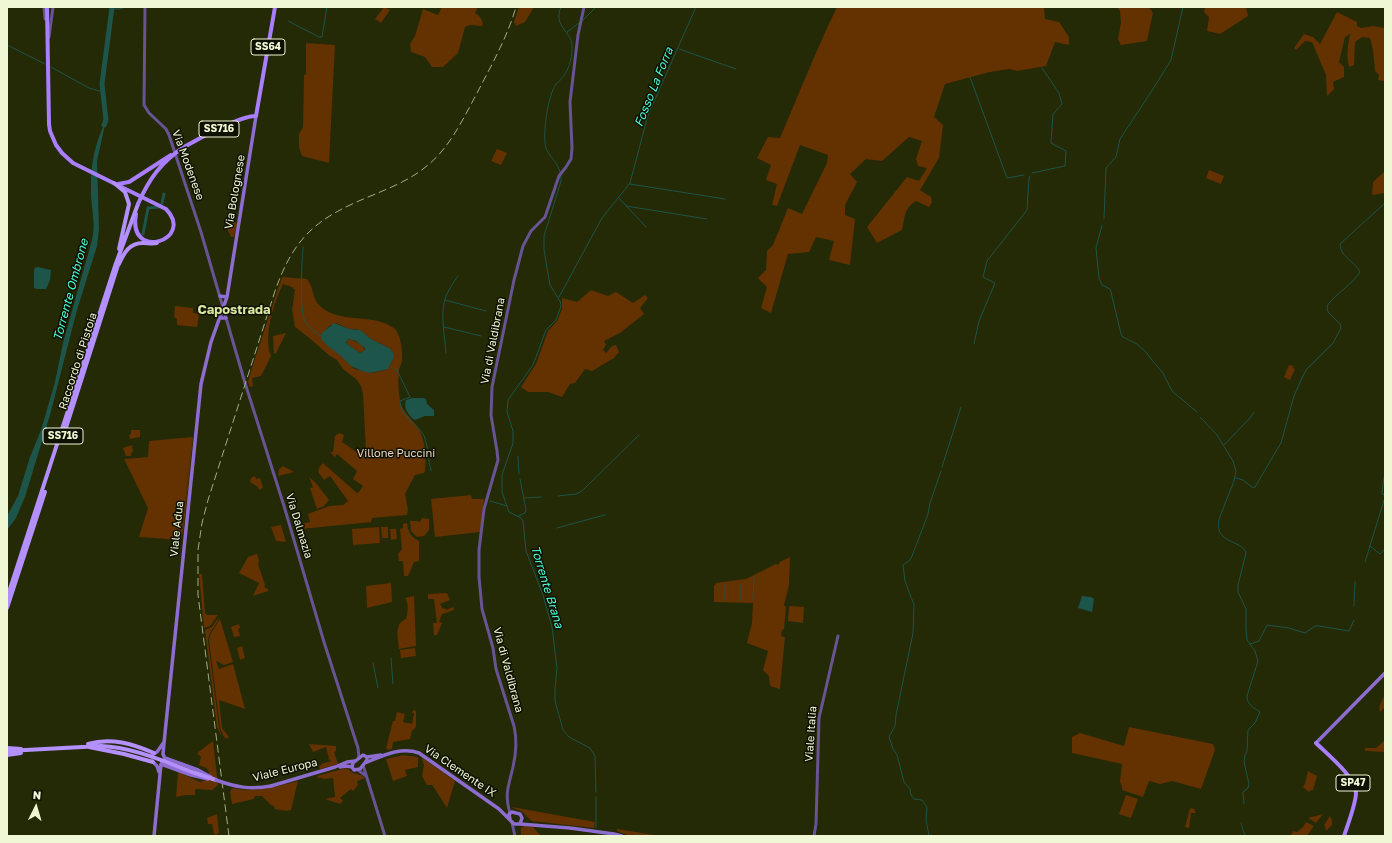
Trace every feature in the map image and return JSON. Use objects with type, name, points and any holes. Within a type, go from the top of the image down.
[{"type":"highway","points":[[114,183],[125,192],[129,204],[117,265]]},
{"type":"highway","name":"Raccordo di Pistoia","points":[[7,598],[138,204]]},
{"type":"highway","points":[[117,265],[132,245],[140,243],[157,243]]},
{"type":"highway","name":"Raccordo di Pistoia","points":[[7,608],[117,265]]},
{"type":"highway","points":[[85,746],[99,742],[116,742],[130,744],[155,752]]},
{"type":"highway","points":[[85,746],[124,754],[154,763]]},
{"type":"highway","points":[[7,751],[85,746],[117,747],[136,752],[216,780]]},
{"type":"highway","points":[[7,748],[29,750]]},
{"type":"highway","points":[[7,755],[29,750]]},
{"type":"main road","points":[[47,7],[48,116],[50,131],[56,145],[73,163],[163,206],[168,211],[172,221],[171,231],[166,238],[157,243],[146,241],[137,232],[134,222],[138,204]]},
{"type":"main road","name":"Via Bolognese","points":[[223,308],[275,7]]},
{"type":"main road","name":"Raccordo di Pistoia","points":[[138,204],[156,172],[165,161],[173,155],[206,135],[242,120],[256,116]]},
{"type":"main road","points":[[114,183],[125,183],[173,155]]},
{"type":"main road","points":[[220,296],[226,297]]},
{"type":"main road","name":"Viale Adua","points":[[154,763],[151,757],[164,741],[201,384],[208,354],[223,308]]},
{"type":"main road","points":[[220,318],[226,318]]},
{"type":"main road","points":[[1316,743],[1385,673]]},
{"type":"main road","points":[[154,836],[161,764],[164,756],[164,741]]},
{"type":"main road","name":"SP47","points":[[1316,743],[1346,774],[1355,787],[1355,796],[1344,836]]},
{"type":"main road","name":"Via Clemente IX","points":[[365,756],[382,755],[404,750],[419,753],[501,810],[510,819]]},
{"type":"main road","points":[[155,752],[206,777]]},
{"type":"main road","name":"Via Clemente IX","points":[[358,770],[364,764],[382,755]]},
{"type":"main road","points":[[352,767],[352,764],[355,761],[365,756],[364,764]]},
{"type":"main road","name":"Viale Europa","points":[[216,780],[243,788],[258,788],[271,786],[347,762],[355,761]]},
{"type":"main road","points":[[154,763],[206,777]]},
{"type":"main road","points":[[154,763],[160,775]]},
{"type":"main road","points":[[335,767],[346,766],[352,767],[354,770],[358,770]]},
{"type":"main road","points":[[160,775],[163,768],[169,767]]},
{"type":"main road","points":[[501,810],[519,814],[532,824]]},
{"type":"main road","points":[[511,813],[510,819],[512,823],[532,824],[622,836]]},
{"type":"main road","points":[[518,824],[522,821],[522,817]]},
{"type":"street","points":[[44,7],[48,27]]},
{"type":"street","points":[[48,39],[53,7]]},
{"type":"street","name":"Via Modenese","points":[[145,7],[144,106],[149,113],[166,129],[169,135],[196,215],[223,308]]},
{"type":"street","name":"Via di Valdibrana","points":[[507,806],[508,786],[513,766],[516,736],[496,669],[493,648],[483,614],[478,577],[479,550],[484,509],[498,460],[491,415],[492,387],[520,254],[531,231],[545,217],[560,175],[569,162],[572,153],[570,102],[578,35],[584,7]]},
{"type":"street","name":"Via Dalmazia","points":[[223,308],[324,642],[358,748],[359,758]]},
{"type":"street","name":"Viale Italia","points":[[814,835],[816,824],[819,718],[838,636]]},
{"type":"street","name":"Via Dalmazia","points":[[358,748],[365,756]]},
{"type":"street","points":[[364,764],[366,776],[385,836]]},
{"type":"street","points":[[358,770],[366,776]]},
{"type":"street","points":[[501,810],[507,806],[511,813]]},
{"type":"street","points":[[512,823],[515,835]]},
{"type":"street","points":[[515,835],[518,824]]},
{"type":"green space","points":[[384,7],[390,10],[381,23],[375,19]]},
{"type":"green space","points":[[442,7],[478,7],[475,13],[482,21],[483,25],[470,25],[465,27],[458,53],[443,67],[432,67],[425,57],[411,52],[410,44],[415,36],[423,9],[438,15]]},
{"type":"green space","points":[[519,7],[534,7],[525,22],[516,26],[514,22]]},
{"type":"green space","points":[[837,7],[1044,7],[1045,19],[1059,22],[1069,37],[1069,45],[1055,42],[1046,66],[1017,71],[1009,69],[990,72],[945,84],[934,117],[943,125],[939,158],[920,190],[931,197],[932,202],[929,207],[916,201],[907,210],[902,230],[877,243],[867,227],[907,177],[919,181],[927,168],[918,166],[916,159],[922,141],[909,137],[882,161],[866,159],[850,174],[857,182],[845,205],[845,215],[855,219],[850,265],[829,260],[834,241],[816,237],[809,252],[788,254],[771,313],[761,308],[767,287],[758,278],[766,270],[767,251],[773,245],[788,208],[802,214],[827,163],[828,155],[800,145],[777,206],[772,205],[777,184],[766,180],[771,165],[757,158],[768,137],[780,138]]},
{"type":"green space","points":[[1117,7],[1149,7],[1153,13],[1147,41],[1121,45],[1118,39],[1121,23],[1120,11]]},
{"type":"green space","points":[[1205,7],[1246,7],[1248,16],[1220,34],[1207,31],[1209,17],[1204,12]]},
{"type":"green space","points":[[1337,12],[1357,22],[1357,26],[1361,28],[1373,26],[1385,28],[1385,80],[1378,80],[1379,75],[1375,71],[1370,38],[1362,37],[1355,42],[1354,65],[1349,67],[1347,54],[1350,34],[1345,37],[1339,62],[1344,67],[1344,77],[1333,82],[1334,89],[1327,96],[1326,75],[1312,42],[1305,41],[1296,50],[1294,48],[1304,34],[1313,37],[1320,44]]},
{"type":"green space","points":[[306,43],[335,45],[329,163],[302,156],[299,147],[299,134],[303,127]]},
{"type":"green space","points":[[497,149],[507,153],[501,165],[491,161]]},
{"type":"green space","points":[[1209,170],[1224,176],[1221,184],[1206,178]]},
{"type":"green space","points":[[1385,171],[1385,193],[1372,195],[1373,182]]},
{"type":"green space","points":[[236,222],[237,225],[234,237],[231,237],[227,228],[230,226],[230,223]]},
{"type":"green space","name":"Villone Puccini","points":[[282,277],[307,279],[317,303],[328,312],[347,317],[378,321],[395,329],[400,340],[402,353],[402,361],[398,379],[401,403],[407,415],[417,426],[422,436],[426,466],[424,473],[415,475],[405,494],[408,510],[407,515],[372,518],[371,522],[301,529],[301,524],[310,522],[308,514],[329,506],[343,505],[348,501],[330,476],[324,480],[318,472],[323,463],[357,493],[363,486],[353,479],[357,471],[337,454],[335,457],[330,452],[333,452],[335,436],[339,433],[344,435],[342,442],[361,455],[366,451],[363,394],[361,386],[356,379],[343,369],[337,360],[295,327],[292,310],[295,290],[292,287],[283,284],[280,291],[273,309],[269,329],[268,339],[271,356],[261,376],[252,378],[253,386],[250,387],[248,382]],"holes":[[[336,323],[349,329],[356,329],[371,339],[391,349],[393,359],[388,369],[372,373],[355,369],[321,335],[329,326]]]},
{"type":"green space","points":[[591,290],[608,296],[616,292],[633,303],[645,295],[648,298],[640,308],[644,314],[620,333],[604,341],[606,345],[603,350],[606,353],[612,346],[616,345],[619,352],[614,358],[592,371],[585,369],[575,383],[570,384],[562,397],[548,392],[528,392],[521,387],[536,364],[548,331],[557,321],[562,309],[562,298],[577,302]]},
{"type":"green space","points":[[175,306],[193,308],[193,313],[199,314],[197,327],[177,325],[177,319],[174,317]]},
{"type":"green space","points":[[286,333],[276,353],[274,354],[273,336]]},
{"type":"green space","points":[[350,339],[361,344],[365,350],[360,353],[347,344],[347,341]]},
{"type":"green space","points":[[1289,365],[1294,366],[1293,368],[1295,369],[1290,380],[1284,377]]},
{"type":"green space","points":[[131,430],[140,430],[140,437],[130,439],[129,435],[131,434]]},
{"type":"green space","points":[[192,437],[181,540],[139,537],[148,508],[124,459],[148,457],[149,441]]},
{"type":"green space","points":[[192,438],[193,438],[182,534]]},
{"type":"green space","points":[[132,445],[133,452],[131,453],[131,456],[126,456],[123,448]]},
{"type":"green space","points":[[283,466],[294,472],[278,476],[279,469]]},
{"type":"green space","points":[[255,476],[256,479],[260,478],[263,488],[259,490],[258,487],[250,482],[251,478]]},
{"type":"green space","points":[[309,477],[316,483],[329,500],[324,506],[317,509],[310,488],[313,487]]},
{"type":"green space","points":[[471,495],[472,499],[484,499],[480,532],[435,537],[431,499]]},
{"type":"green space","points":[[422,518],[429,519],[429,530],[424,536],[417,537],[411,531],[410,521],[420,522]]},
{"type":"green space","points":[[407,523],[410,534],[419,541],[419,561],[414,562],[408,576],[404,576],[403,561],[399,561],[398,554],[402,549],[400,529],[403,528],[403,524]]},
{"type":"green space","points":[[281,525],[286,542],[276,541],[271,527]]},
{"type":"green space","points":[[379,527],[380,543],[353,545],[352,529]]},
{"type":"green space","points":[[381,527],[388,527],[388,538],[382,538]]},
{"type":"green space","points":[[390,529],[396,529],[397,539],[391,540]]},
{"type":"green space","points":[[257,554],[259,561],[258,564],[265,585],[264,587],[268,589],[268,591],[253,596],[259,583],[239,573],[248,557]]},
{"type":"green space","points":[[790,557],[789,585],[784,605],[786,607],[784,629],[782,630],[781,636],[785,637],[780,689],[770,686],[769,676],[763,670],[768,651],[747,643],[752,623],[753,603],[714,602],[714,586],[716,583],[746,579],[776,564],[779,564]]},
{"type":"green space","points":[[199,574],[202,574],[205,613],[207,615],[218,615],[211,625],[204,628]]},
{"type":"green space","points":[[391,583],[392,602],[367,608],[366,586]]},
{"type":"green space","points":[[447,593],[450,600],[440,604],[443,609],[445,608],[446,610],[453,607],[454,610],[442,614],[439,622],[442,623],[437,635],[434,635],[433,623],[437,623],[434,599],[428,599],[428,594]]},
{"type":"green space","points":[[414,596],[416,646],[399,649],[398,627],[402,621],[406,619],[408,611],[408,605],[405,598]]},
{"type":"green space","points":[[789,606],[804,607],[803,623],[788,621]]},
{"type":"green space","points":[[219,617],[209,634],[208,641],[219,727],[222,737],[217,727],[205,630],[212,627]]},
{"type":"green space","points":[[220,619],[233,662],[224,665],[216,661],[219,669],[233,664],[245,709],[219,700],[222,728],[229,737],[226,739],[220,727],[209,640],[210,635]]},
{"type":"green space","points":[[239,624],[240,628],[238,629],[240,636],[234,637],[231,627]]},
{"type":"green space","points":[[242,646],[245,658],[240,660],[237,648]]},
{"type":"green space","points":[[415,648],[416,656],[401,658],[400,650]]},
{"type":"green space","points":[[1385,694],[1385,707],[1380,712],[1379,707]]},
{"type":"green space","points":[[413,710],[416,711],[416,727],[412,731],[410,739],[393,742],[392,749],[388,750],[386,748],[397,712],[405,714],[403,722],[412,724],[414,713],[412,713]]},
{"type":"green space","points":[[1129,727],[1213,744],[1215,750],[1201,789],[1172,781],[1160,784],[1149,781],[1143,797],[1122,790],[1120,782],[1122,764],[1072,753],[1072,737],[1080,733],[1124,746]]},
{"type":"green space","points":[[1385,740],[1385,752],[1365,751],[1365,748],[1376,748]]},
{"type":"green space","points":[[213,741],[218,785],[212,790],[195,789],[195,795],[176,797],[178,772],[200,782],[206,780],[209,772],[206,768],[199,765],[201,757],[197,753]]},
{"type":"green space","points":[[309,744],[336,746],[336,751],[334,752],[338,764],[320,769],[319,766],[321,764],[331,761],[330,759],[328,760],[329,758],[326,747],[313,752]]},
{"type":"green space","points":[[403,755],[418,757],[418,767],[405,770],[407,776],[393,781],[386,759]]},
{"type":"green space","points":[[421,757],[455,781],[447,808],[433,786],[427,785],[422,776],[424,765]]},
{"type":"green space","points":[[346,768],[365,778],[357,781],[358,785],[353,791],[351,789],[340,798],[343,801],[340,804],[325,799],[335,797],[333,778],[323,779],[318,778],[317,776]]},
{"type":"green space","points":[[1308,771],[1317,776],[1313,790],[1309,792],[1303,787]]},
{"type":"green space","points":[[298,781],[291,810],[286,811],[275,809],[274,806],[262,796],[255,796],[254,799],[232,804],[230,792],[232,788],[257,790]]},
{"type":"green space","points":[[1126,795],[1138,799],[1131,818],[1119,814]]},
{"type":"green space","points":[[512,807],[595,822],[594,828],[532,821],[523,812]]},
{"type":"green space","points":[[1190,808],[1194,809],[1196,813],[1191,813],[1189,828],[1185,827]]},
{"type":"green space","points":[[217,814],[219,833],[216,835],[214,834],[212,824],[208,824],[207,818]]},
{"type":"green space","points":[[1323,814],[1316,823],[1308,818]]},
{"type":"green space","points":[[1330,816],[1332,825],[1326,831],[1324,825]]},
{"type":"green space","points":[[1306,822],[1314,826],[1307,836],[1291,836],[1293,831],[1297,832]]},
{"type":"green space","points":[[525,826],[533,827],[541,836],[521,836],[521,828]]},
{"type":"green space","points":[[617,829],[654,836],[630,836],[617,831]]},
{"type":"water","points":[[106,120],[97,161],[99,229],[97,246],[77,310],[50,415],[25,497],[16,518],[7,530],[7,516],[18,496],[30,457],[41,430],[55,382],[63,343],[92,240],[94,228],[91,191],[92,163],[96,146]]},
{"type":"water","points":[[37,267],[51,270],[50,280],[46,289],[34,288],[34,270]]},
{"type":"water","points":[[334,323],[349,329],[360,330],[371,339],[391,349],[394,357],[388,369],[370,373],[362,371],[351,366],[321,339],[323,332]],"holes":[[[349,339],[356,341],[365,348],[365,350],[360,353],[346,342]]]},
{"type":"water","points":[[412,398],[426,399],[427,404],[434,410],[434,416],[425,416],[415,420],[413,419],[408,413],[405,405],[406,400]]},
{"type":"water","points":[[1082,596],[1091,597],[1094,599],[1092,612],[1078,608]]},
{"type":"waterway","name":"Torrente Ombrone","points":[[104,125],[106,120],[102,84],[112,7]]},
{"type":"waterway","points":[[111,9],[120,9],[125,7]]},
{"type":"waterway","points":[[288,21],[319,37],[322,37],[327,7]]},
{"type":"waterway","name":"Torrente Brana","points":[[560,172],[546,148],[545,125],[553,89],[561,80],[570,64],[572,43],[559,20],[561,7]]},
{"type":"waterway","points":[[582,21],[596,7]]},
{"type":"waterway","name":"Fosso La Forra","points":[[559,297],[602,218],[630,183],[648,115],[696,7]]},
{"type":"waterway","points":[[1104,219],[1106,168],[1116,157],[1120,139],[1171,60],[1183,7]]},
{"type":"waterway","points":[[566,33],[580,22]]},
{"type":"waterway","points":[[7,45],[45,64]]},
{"type":"waterway","points":[[679,49],[736,69]]},
{"type":"waterway","points":[[51,67],[89,88],[103,92]]},
{"type":"waterway","points":[[1032,173],[1065,166],[1066,151],[1051,143],[1053,114],[1062,104],[1059,93],[1042,68]]},
{"type":"waterway","points":[[970,77],[1007,178],[1024,175]]},
{"type":"waterway","name":"Torrente Brana","points":[[561,175],[561,181],[544,236],[544,250],[550,285],[560,301],[561,306],[556,320],[546,330],[533,365],[508,400],[507,412],[513,431],[513,443],[502,475],[502,492],[509,512],[521,518],[523,521],[526,551],[543,595],[552,627],[557,668],[555,701],[563,730],[569,737],[590,748],[595,756],[596,792]]},
{"type":"waterway","points":[[974,344],[979,321],[995,283],[983,277],[987,261],[1027,210],[1030,176]]},
{"type":"waterway","points":[[630,184],[725,199]]},
{"type":"waterway","points":[[162,203],[164,194]]},
{"type":"waterway","points":[[619,198],[646,227]]},
{"type":"waterway","points":[[1236,478],[1243,480],[1253,488],[1255,487],[1281,443],[1294,396],[1306,370],[1333,343],[1341,328],[1340,324],[1328,312],[1327,306],[1357,277],[1360,272],[1342,252],[1340,244],[1385,203]]},
{"type":"waterway","points":[[626,206],[707,219]]},
{"type":"waterway","points":[[143,234],[148,208],[159,207]]},
{"type":"waterway","points":[[1102,225],[1096,248],[1099,278],[1102,285],[1110,289],[1121,334],[1123,337],[1137,344],[1146,352],[1163,373],[1172,391],[1197,412]]},
{"type":"waterway","points":[[303,247],[301,286],[303,315],[308,325],[321,336]]},
{"type":"waterway","points":[[446,353],[443,319],[445,299],[452,284],[458,276]]},
{"type":"waterway","points":[[445,300],[486,311]]},
{"type":"waterway","points":[[444,327],[481,336]]},
{"type":"waterway","points":[[394,369],[397,370],[410,397],[400,401],[401,406],[405,415],[423,434],[427,446],[431,471]]},
{"type":"waterway","points":[[942,467],[961,407]]},
{"type":"waterway","points":[[1224,445],[1254,412]]},
{"type":"waterway","points":[[1200,417],[1217,435],[1233,461],[1236,471],[1234,481],[1219,519],[1221,533],[1224,537],[1239,545],[1246,553],[1238,585],[1238,592],[1246,609],[1247,640],[1255,651],[1258,661],[1247,699],[1253,708],[1260,712],[1255,723],[1248,730],[1247,751],[1244,762],[1249,784],[1248,788],[1243,792],[1244,804]]},
{"type":"waterway","points":[[558,496],[576,494],[582,491],[639,435]]},
{"type":"waterway","points":[[518,456],[519,474]]},
{"type":"waterway","points":[[929,836],[926,819],[927,807],[922,800],[914,799],[911,795],[910,789],[904,782],[897,755],[893,749],[889,737],[895,726],[913,633],[914,605],[905,581],[903,565],[910,560],[912,556],[928,514],[930,503],[941,471]]},
{"type":"waterway","points":[[1385,475],[1382,492],[1382,494],[1385,495]]},
{"type":"waterway","points":[[518,516],[525,513],[526,510],[520,479]]},
{"type":"waterway","points":[[524,498],[541,497]]},
{"type":"waterway","points":[[1365,562],[1385,497]]},
{"type":"waterway","points":[[490,501],[507,506]]},
{"type":"waterway","points":[[557,528],[605,515]]},
{"type":"waterway","points":[[1370,546],[1380,554],[1385,549]]},
{"type":"waterway","points":[[753,599],[754,577]]},
{"type":"waterway","points":[[1354,606],[1355,581]]},
{"type":"waterway","points":[[741,584],[741,601]]},
{"type":"waterway","points":[[725,585],[725,601]]},
{"type":"waterway","points":[[1250,644],[1259,641],[1267,625],[1289,628],[1305,633],[1315,626],[1349,631],[1354,620]]},
{"type":"waterway","points":[[391,658],[393,684]]},
{"type":"waterway","points":[[373,663],[378,688]]},
{"type":"waterway","name":"Torrente Brana","points":[[596,797],[596,828]]},
{"type":"waterway","points":[[1241,823],[1245,836]]},
{"type":"railway","points":[[229,836],[198,595],[198,550],[202,523],[208,500],[275,291],[291,255],[311,230],[338,211],[409,179],[428,165],[443,150],[461,123],[493,63],[508,30],[516,7]]},
{"type":"district","name":"Capostrada","points":[[234,310]]}]
